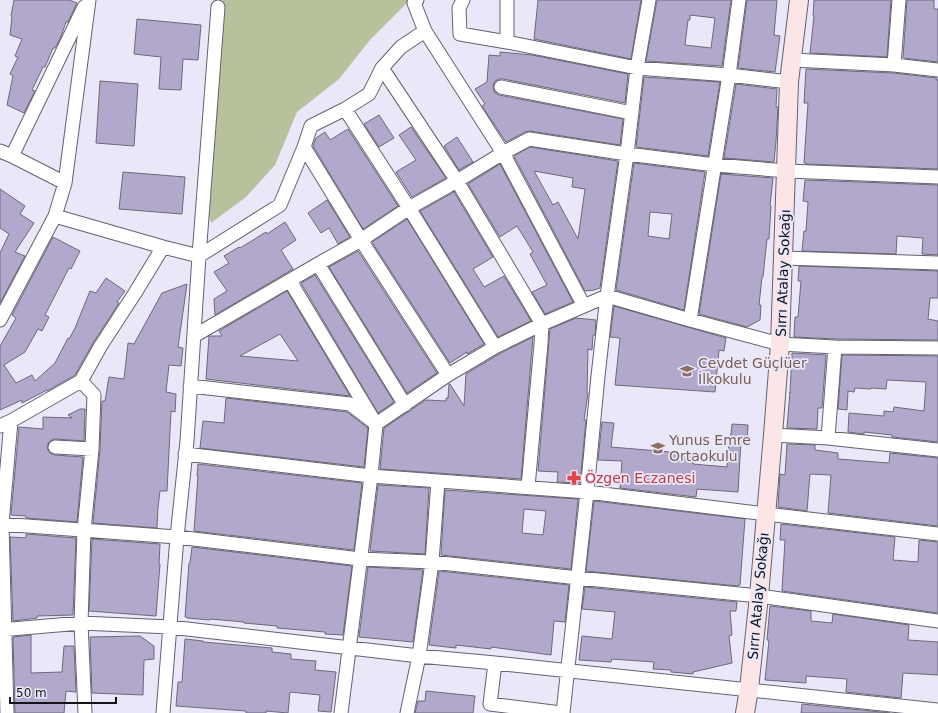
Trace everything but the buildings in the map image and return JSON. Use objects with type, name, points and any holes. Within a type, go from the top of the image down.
[{"type":"main road","name":"Sırrı Atalay Sokağı","points":[[746,713],[759,596],[780,344],[790,82],[799,0]]},
{"type":"street","points":[[65,183],[6,154],[88,0]]},
{"type":"street","points":[[0,320],[54,216],[65,183],[88,0]]},
{"type":"street","points":[[417,0],[414,3],[425,31],[503,153],[584,306]]},
{"type":"street","points":[[463,0],[459,8],[460,34],[637,68],[729,75],[790,82]]},
{"type":"street","points":[[507,0],[507,42]]},
{"type":"street","points":[[495,663],[489,708],[562,713],[578,578],[607,296],[627,154],[637,68],[649,0]]},
{"type":"street","points":[[690,320],[729,75],[739,0]]},
{"type":"street","points":[[894,65],[899,0]]},
{"type":"street","points":[[163,713],[177,537],[187,441],[199,256],[218,7]]},
{"type":"street","points":[[54,216],[199,256],[280,205],[304,147],[310,126],[344,109],[369,94],[382,68],[401,47],[425,31]]},
{"type":"street","points":[[792,60],[894,65],[938,70]]},
{"type":"street","points":[[382,68],[457,182],[542,324],[528,487]]},
{"type":"street","points":[[501,87],[632,112]]},
{"type":"street","points":[[344,109],[410,208],[495,347]]},
{"type":"street","points":[[194,336],[361,240],[410,208],[529,139],[627,154],[715,165],[787,171],[938,177]]},
{"type":"street","points":[[304,147],[361,240],[448,375]]},
{"type":"street","points":[[7,713],[3,630],[1,524],[6,424],[81,381],[100,347],[135,294],[163,247]]},
{"type":"street","points":[[784,258],[938,263]]},
{"type":"street","points":[[318,264],[405,405]]},
{"type":"street","points":[[290,281],[376,424],[371,476],[341,713]]},
{"type":"street","points":[[376,424],[448,375],[495,347],[542,324],[607,296],[780,344],[835,348],[938,348]]},
{"type":"street","points":[[828,438],[835,348]]},
{"type":"street","points":[[81,381],[94,395],[92,449],[84,530],[81,623],[85,713]]},
{"type":"street","points":[[190,386],[350,404],[376,424]]},
{"type":"street","points":[[773,435],[828,438],[938,450]]},
{"type":"street","points":[[55,447],[92,449]]},
{"type":"street","points":[[185,454],[371,476],[587,492],[938,534]]},
{"type":"street","points":[[407,713],[419,656],[432,562],[438,481]]},
{"type":"street","points":[[1,524],[177,537],[360,559],[432,562],[759,596],[938,621]]},
{"type":"street","points":[[3,630],[81,623],[170,627],[419,656],[938,710]]},
{"type":"green space","points":[[223,0],[410,0],[370,40],[339,79],[297,112],[275,165],[246,197],[211,223],[207,209]]},
{"type":"place","name":"Cevdet Güçlüer İlkokulu","points":[[687,371]]},
{"type":"place","name":"Yunus Emre Ortaokulu","points":[[658,448]]},
{"type":"place","name":"Özgen Eczanesi","points":[[574,478]]}]
